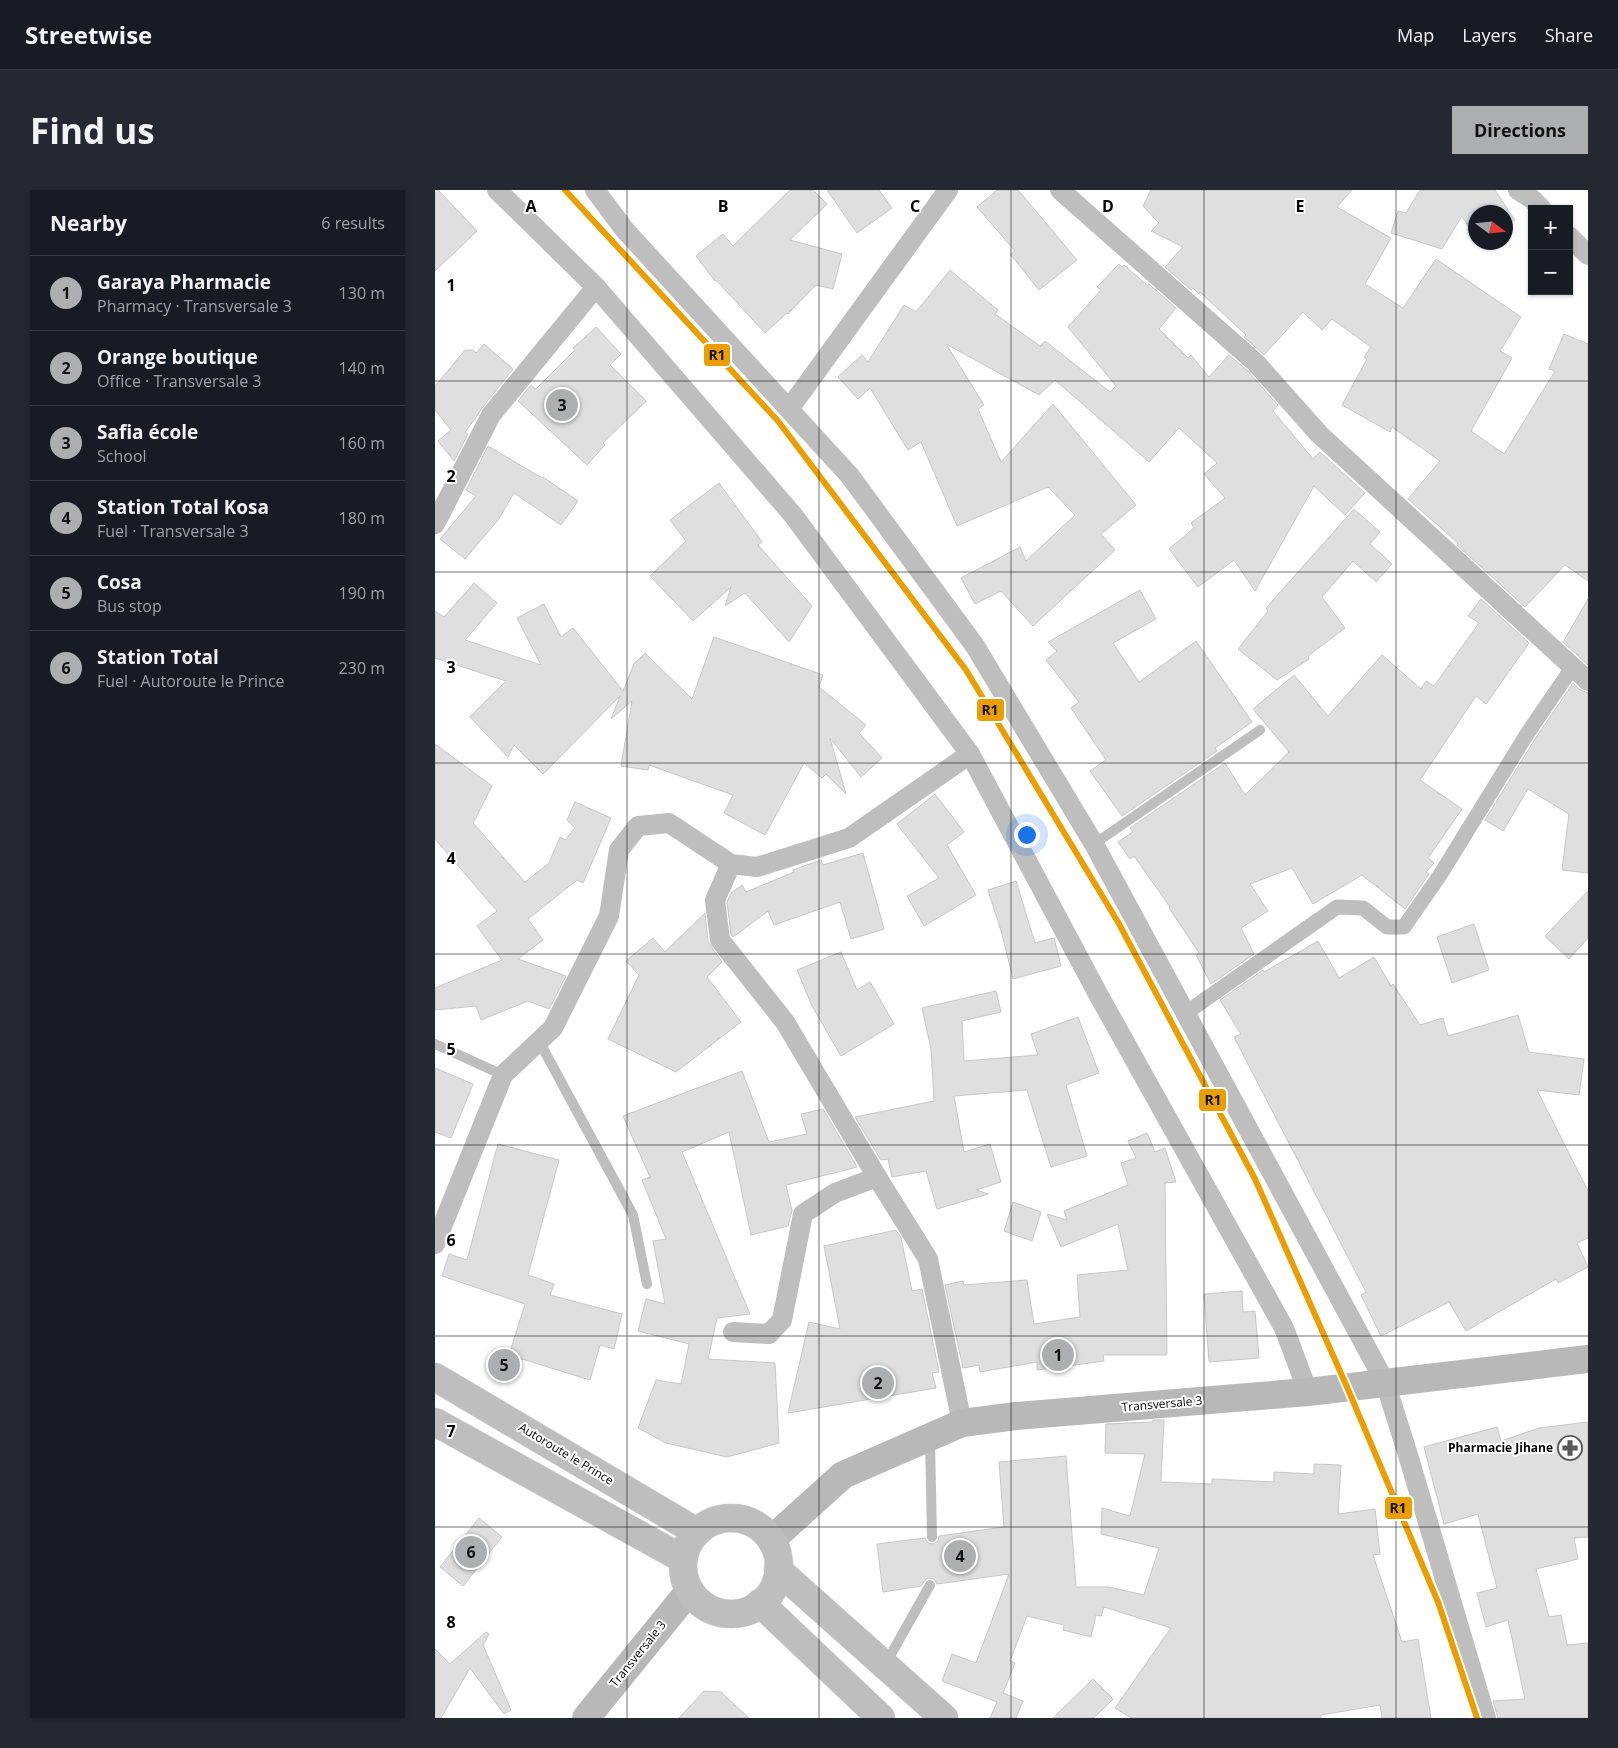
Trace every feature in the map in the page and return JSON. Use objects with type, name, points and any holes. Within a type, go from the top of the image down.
[{"type":"main road","name":"Transversale 3","points":[[771,1540],[843,1475],[961,1423],[1016,1416],[1308,1392],[1588,1359]]},
{"type":"main road","name":"Autoroute le Prince","points":[[435,1377],[697,1532]]},
{"type":"main road","points":[[435,1422],[683,1559]]},
{"type":"main road","points":[[736,1518],[750,1522],[762,1529],[771,1540],[777,1554],[778,1570],[769,1594],[760,1603],[746,1611],[730,1614],[714,1611],[700,1602],[690,1590],[684,1575],[683,1559],[688,1544],[697,1532],[709,1523],[722,1519],[736,1518]]},
{"type":"main road","points":[[778,1570],[944,1718]]},
{"type":"main road","name":"Transversale 3","points":[[586,1718],[690,1590]]},
{"type":"main road","points":[[760,1603],[881,1718]]},
{"type":"street","points":[[497,190],[596,288],[793,515],[970,754],[1098,994],[1284,1328],[1308,1392]]},
{"type":"street","points":[[595,190],[624,228],[850,476],[975,646],[1094,844],[1385,1382],[1487,1718]]},
{"type":"street","points":[[789,409],[949,190]]},
{"type":"street","points":[[1059,190],[1256,362],[1319,434],[1588,681]]},
{"type":"street","points":[[1518,190],[1538,205]]},
{"type":"street","points":[[1573,240],[1588,255]]},
{"type":"street","points":[[435,524],[491,415],[596,288]]},
{"type":"street","points":[[1186,1013],[1337,906],[1363,908],[1387,927],[1404,927],[1440,875],[1527,734],[1572,668]]},
{"type":"street","points":[[435,1244],[503,1075],[553,1028],[609,916],[619,850],[638,826],[669,823],[731,864],[757,866],[849,838],[970,754]]},
{"type":"street","points":[[731,864],[715,900],[720,940],[785,1022],[928,1259],[961,1423]]},
{"type":"street","points":[[733,1332],[769,1334],[782,1320],[803,1214],[835,1193],[877,1177]]},
{"type":"lane","points":[[1094,844],[1260,730]]},
{"type":"lane","points":[[539,1041],[633,1216],[647,1284]]},
{"type":"lane","points":[[435,1044],[503,1075]]},
{"type":"lane","points":[[930,1437],[933,1537]]},
{"type":"lane","points":[[885,1665],[930,1585]]},
{"type":"building","points":[[435,190],[438,190],[477,231],[435,271]]},
{"type":"building","points":[[790,190],[813,190],[827,204],[790,240],[842,254],[833,289],[816,285],[788,314],[765,333],[715,281],[696,256],[723,234],[733,246]]},
{"type":"building","points":[[827,190],[879,190],[892,208],[857,233]]},
{"type":"building","points":[[997,190],[1018,190],[1077,260],[1039,290],[1010,254],[1015,251],[977,207]]},
{"type":"building","points":[[1151,190],[1352,190],[1337,207],[1391,238],[1365,284],[1403,308],[1436,259],[1521,317],[1500,351],[1512,358],[1471,431],[1504,454],[1555,371],[1549,369],[1564,334],[1588,344],[1588,581],[1565,565],[1525,607],[1457,545],[1458,543],[1408,499],[1440,461],[1392,427],[1390,432],[1342,405],[1367,359],[1364,357],[1371,347],[1332,319],[1322,330],[1303,312],[1264,355],[1244,337],[1246,335],[1200,292],[1199,294],[1193,288],[1191,290],[1165,267],[1183,247],[1151,231],[1159,223],[1143,206]]},
{"type":"building","points":[[1420,190],[1495,190],[1505,205],[1468,205],[1468,226],[1462,216],[1442,249],[1391,233],[1398,211],[1406,213]]},
{"type":"building","points":[[1119,264],[1122,267],[1124,265],[1148,286],[1149,284],[1176,308],[1159,329],[1188,358],[1191,355],[1209,377],[1229,355],[1248,371],[1278,405],[1273,411],[1313,459],[1320,452],[1365,493],[1345,515],[1314,486],[1255,591],[1234,560],[1198,587],[1169,549],[1194,528],[1191,523],[1225,498],[1204,474],[1217,463],[1179,428],[1149,462],[1055,380],[1039,395],[946,344],[984,405],[978,409],[1001,462],[1053,404],[1136,505],[1101,534],[1115,550],[1033,626],[1001,591],[975,604],[961,578],[1020,547],[1026,561],[1075,515],[1048,487],[957,526],[921,442],[908,450],[870,388],[858,399],[838,377],[862,355],[868,362],[904,305],[916,312],[950,270],[998,310],[995,314],[1040,346],[1045,341],[1110,392],[1116,386],[1068,327],[1101,290],[1097,287]]},
{"type":"building","points":[[596,327],[621,354],[610,365],[646,401],[603,443],[605,445],[587,465],[518,401],[531,385],[536,389],[575,350],[573,348]]},
{"type":"building","points":[[484,344],[513,369],[465,432],[468,434],[454,461],[438,441],[451,430],[435,410],[435,386],[465,350],[473,350],[476,353]]},
{"type":"building","points":[[488,446],[543,477],[578,501],[561,525],[514,493],[498,520],[465,559],[440,539],[476,496],[466,490]]},
{"type":"building","points":[[719,483],[762,542],[758,545],[812,606],[789,642],[745,593],[725,606],[731,587],[693,621],[650,576],[686,541],[670,520]]},
{"type":"building","points":[[1354,509],[1380,532],[1370,544],[1392,564],[1376,582],[1353,561],[1322,597],[1345,628],[1308,656],[1309,659],[1277,680],[1238,649],[1268,611],[1266,608]]},
{"type":"building","points":[[474,583],[497,603],[465,640],[541,665],[517,618],[544,604],[561,637],[573,628],[623,691],[634,664],[645,653],[692,699],[714,637],[823,675],[819,687],[866,725],[859,733],[882,758],[861,777],[830,738],[846,794],[826,774],[822,778],[804,763],[765,835],[724,813],[733,795],[649,765],[648,770],[621,766],[632,701],[611,719],[620,696],[543,774],[514,745],[508,757],[470,717],[506,681],[435,658],[435,611],[444,617]]},
{"type":"building","points":[[1140,590],[1156,619],[1113,643],[1139,682],[1196,641],[1252,722],[1215,748],[1217,751],[1122,816],[1090,771],[1106,760],[1071,708],[1079,702],[1046,660],[1057,651],[1048,642]]},
{"type":"building","points":[[1481,599],[1529,643],[1486,704],[1476,696],[1420,780],[1462,809],[1428,858],[1434,863],[1426,872],[1429,874],[1405,909],[1362,875],[1313,904],[1292,868],[1250,884],[1268,911],[1241,928],[1254,954],[1211,984],[1196,955],[1199,953],[1170,907],[1134,856],[1130,859],[1118,842],[1133,832],[1130,828],[1225,763],[1245,795],[1289,752],[1253,709],[1294,675],[1328,716],[1382,655],[1421,689],[1426,681],[1434,686],[1479,623],[1468,616]]},
{"type":"building","points":[[1588,599],[1588,665],[1563,642]]},
{"type":"building","points":[[1573,683],[1580,690],[1588,693],[1588,873],[1562,870],[1569,814],[1528,789],[1503,831],[1485,820],[1535,739]]},
{"type":"building","points":[[435,744],[492,786],[473,823],[525,882],[549,863],[560,837],[565,840],[575,828],[567,820],[575,802],[611,818],[583,883],[577,880],[528,919],[543,940],[518,959],[566,976],[549,1009],[528,1001],[481,1020],[476,1006],[435,1010],[435,988],[502,960],[477,926],[497,911],[435,839]]},
{"type":"building","points":[[935,794],[964,832],[947,845],[976,895],[924,926],[907,896],[939,878],[897,824]]},
{"type":"building","points":[[863,853],[884,929],[851,939],[840,902],[774,925],[768,911],[733,937],[731,935],[727,902],[731,893],[742,885],[746,892],[794,872],[793,870],[821,860],[823,865]]},
{"type":"building","points":[[1016,881],[1035,943],[1054,938],[1061,966],[1013,979],[1002,934],[988,890]]},
{"type":"building","points":[[1588,891],[1588,938],[1569,959],[1545,936]]},
{"type":"building","points":[[705,913],[708,942],[722,962],[707,977],[741,1022],[676,1072],[608,1039],[639,975],[626,961],[653,938],[665,952]]},
{"type":"building","points":[[1474,924],[1489,970],[1452,983],[1437,937]]},
{"type":"building","points":[[1318,941],[1339,978],[1374,957],[1391,986],[1393,984],[1420,1025],[1443,1018],[1448,1036],[1518,1015],[1529,1052],[1584,1059],[1579,1095],[1537,1090],[1588,1191],[1588,1238],[1577,1243],[1588,1267],[1558,1283],[1556,1279],[1466,1331],[1449,1302],[1381,1336],[1361,1295],[1366,1292],[1234,1037],[1241,1034],[1220,1000],[1263,970],[1264,972]]},
{"type":"building","points":[[841,952],[857,990],[870,982],[894,1024],[841,1056],[812,1006],[797,970]]},
{"type":"building","points":[[996,991],[1001,1012],[962,1021],[964,1061],[1038,1055],[1031,1034],[1078,1017],[1099,1073],[1066,1085],[1087,1156],[1051,1167],[1027,1090],[954,1096],[964,1152],[990,1144],[1001,1182],[976,1190],[988,1194],[937,1209],[926,1171],[892,1177],[888,1159],[881,1160],[855,1117],[934,1101],[931,1049],[922,1008]]},
{"type":"building","points":[[435,1068],[473,1084],[451,1138],[435,1132]]},
{"type":"building","points":[[742,1071],[769,1142],[807,1134],[801,1114],[823,1109],[857,1167],[786,1185],[792,1211],[788,1226],[751,1235],[729,1132],[682,1152],[750,1314],[717,1318],[708,1359],[775,1363],[779,1443],[727,1457],[666,1443],[638,1428],[656,1380],[681,1384],[689,1344],[638,1331],[646,1299],[665,1304],[653,1241],[666,1239],[642,1180],[650,1177],[623,1116]]},
{"type":"building","points":[[1147,1133],[1155,1152],[1165,1148],[1176,1182],[1165,1183],[1167,1355],[1103,1355],[1104,1361],[1037,1370],[1037,1362],[980,1372],[979,1365],[963,1368],[945,1285],[963,1281],[964,1285],[1027,1280],[1034,1324],[1080,1317],[1077,1275],[1128,1270],[1118,1224],[1061,1247],[1047,1214],[1067,1220],[1064,1211],[1128,1185],[1121,1163],[1136,1158],[1128,1141]]},
{"type":"building","points":[[498,1144],[559,1160],[528,1275],[554,1284],[550,1295],[622,1314],[614,1349],[600,1345],[590,1380],[509,1355],[525,1304],[442,1276],[449,1254],[467,1260]]},
{"type":"building","points":[[1013,1202],[1041,1212],[1032,1241],[1004,1231]]},
{"type":"building","points":[[896,1230],[901,1238],[912,1291],[922,1289],[939,1372],[932,1373],[936,1388],[788,1413],[809,1322],[840,1329],[824,1246]]},
{"type":"building","points":[[1242,1291],[1243,1312],[1255,1311],[1259,1358],[1209,1362],[1204,1294]]},
{"type":"building","points":[[1153,1420],[1164,1420],[1161,1482],[1212,1484],[1212,1479],[1274,1482],[1274,1472],[1314,1474],[1314,1464],[1341,1465],[1338,1514],[1375,1509],[1380,1554],[1373,1555],[1402,1642],[1418,1639],[1431,1718],[1382,1718],[1380,1705],[1321,1715],[1321,1718],[1131,1718],[1115,1708],[1171,1628],[1104,1607],[1101,1616],[1096,1615],[1091,1637],[1063,1630],[1064,1625],[1027,1616],[1010,1661],[1015,1663],[1003,1693],[1023,1701],[1016,1718],[990,1718],[997,1702],[942,1681],[952,1654],[976,1663],[1009,1574],[937,1584],[934,1579],[929,1578],[921,1586],[883,1592],[877,1544],[925,1538],[928,1543],[933,1544],[938,1541],[939,1536],[1004,1527],[999,1462],[1066,1456],[1076,1587],[1109,1587],[1144,1595],[1159,1548],[1101,1534],[1102,1508],[1130,1516],[1145,1454],[1105,1453],[1106,1424],[1153,1422]]},
{"type":"building","points":[[1588,1422],[1588,1537],[1574,1538],[1578,1559],[1536,1569],[1549,1617],[1561,1615],[1567,1645],[1588,1643],[1588,1718],[1498,1718],[1493,1701],[1525,1699],[1508,1620],[1486,1627],[1477,1593],[1497,1588],[1478,1514],[1444,1524],[1424,1447],[1497,1427],[1501,1441],[1539,1428]]},
{"type":"building","points":[[479,1518],[502,1537],[463,1586],[440,1567]]},
{"type":"building","points":[[486,1632],[489,1634],[483,1645],[511,1710],[504,1714],[470,1668],[441,1718],[435,1718],[435,1649],[450,1664]]},
{"type":"building","points":[[1093,1679],[1113,1699],[1094,1718],[1053,1718]]},
{"type":"building","points":[[704,1691],[721,1692],[749,1718],[679,1718]]},
{"type":"transit line","name":"R1","points":[[565,190],[778,421],[966,670],[1118,922],[1255,1179],[1347,1387],[1438,1602],[1477,1718]]},
{"type":"place","name":"Safia école","points":[[562,405]]},
{"type":"place","name":"Garaya Pharmacie","points":[[1058,1355]]},
{"type":"place","name":"Cosa","points":[[504,1365]]},
{"type":"place","name":"Orange boutique","points":[[878,1383]]},
{"type":"place","name":"Pharmacie Jihane","points":[[1570,1448]]},
{"type":"place","name":"Station Total","points":[[471,1552]]},
{"type":"place","name":"Station Total Kosa","points":[[960,1556]]}]
